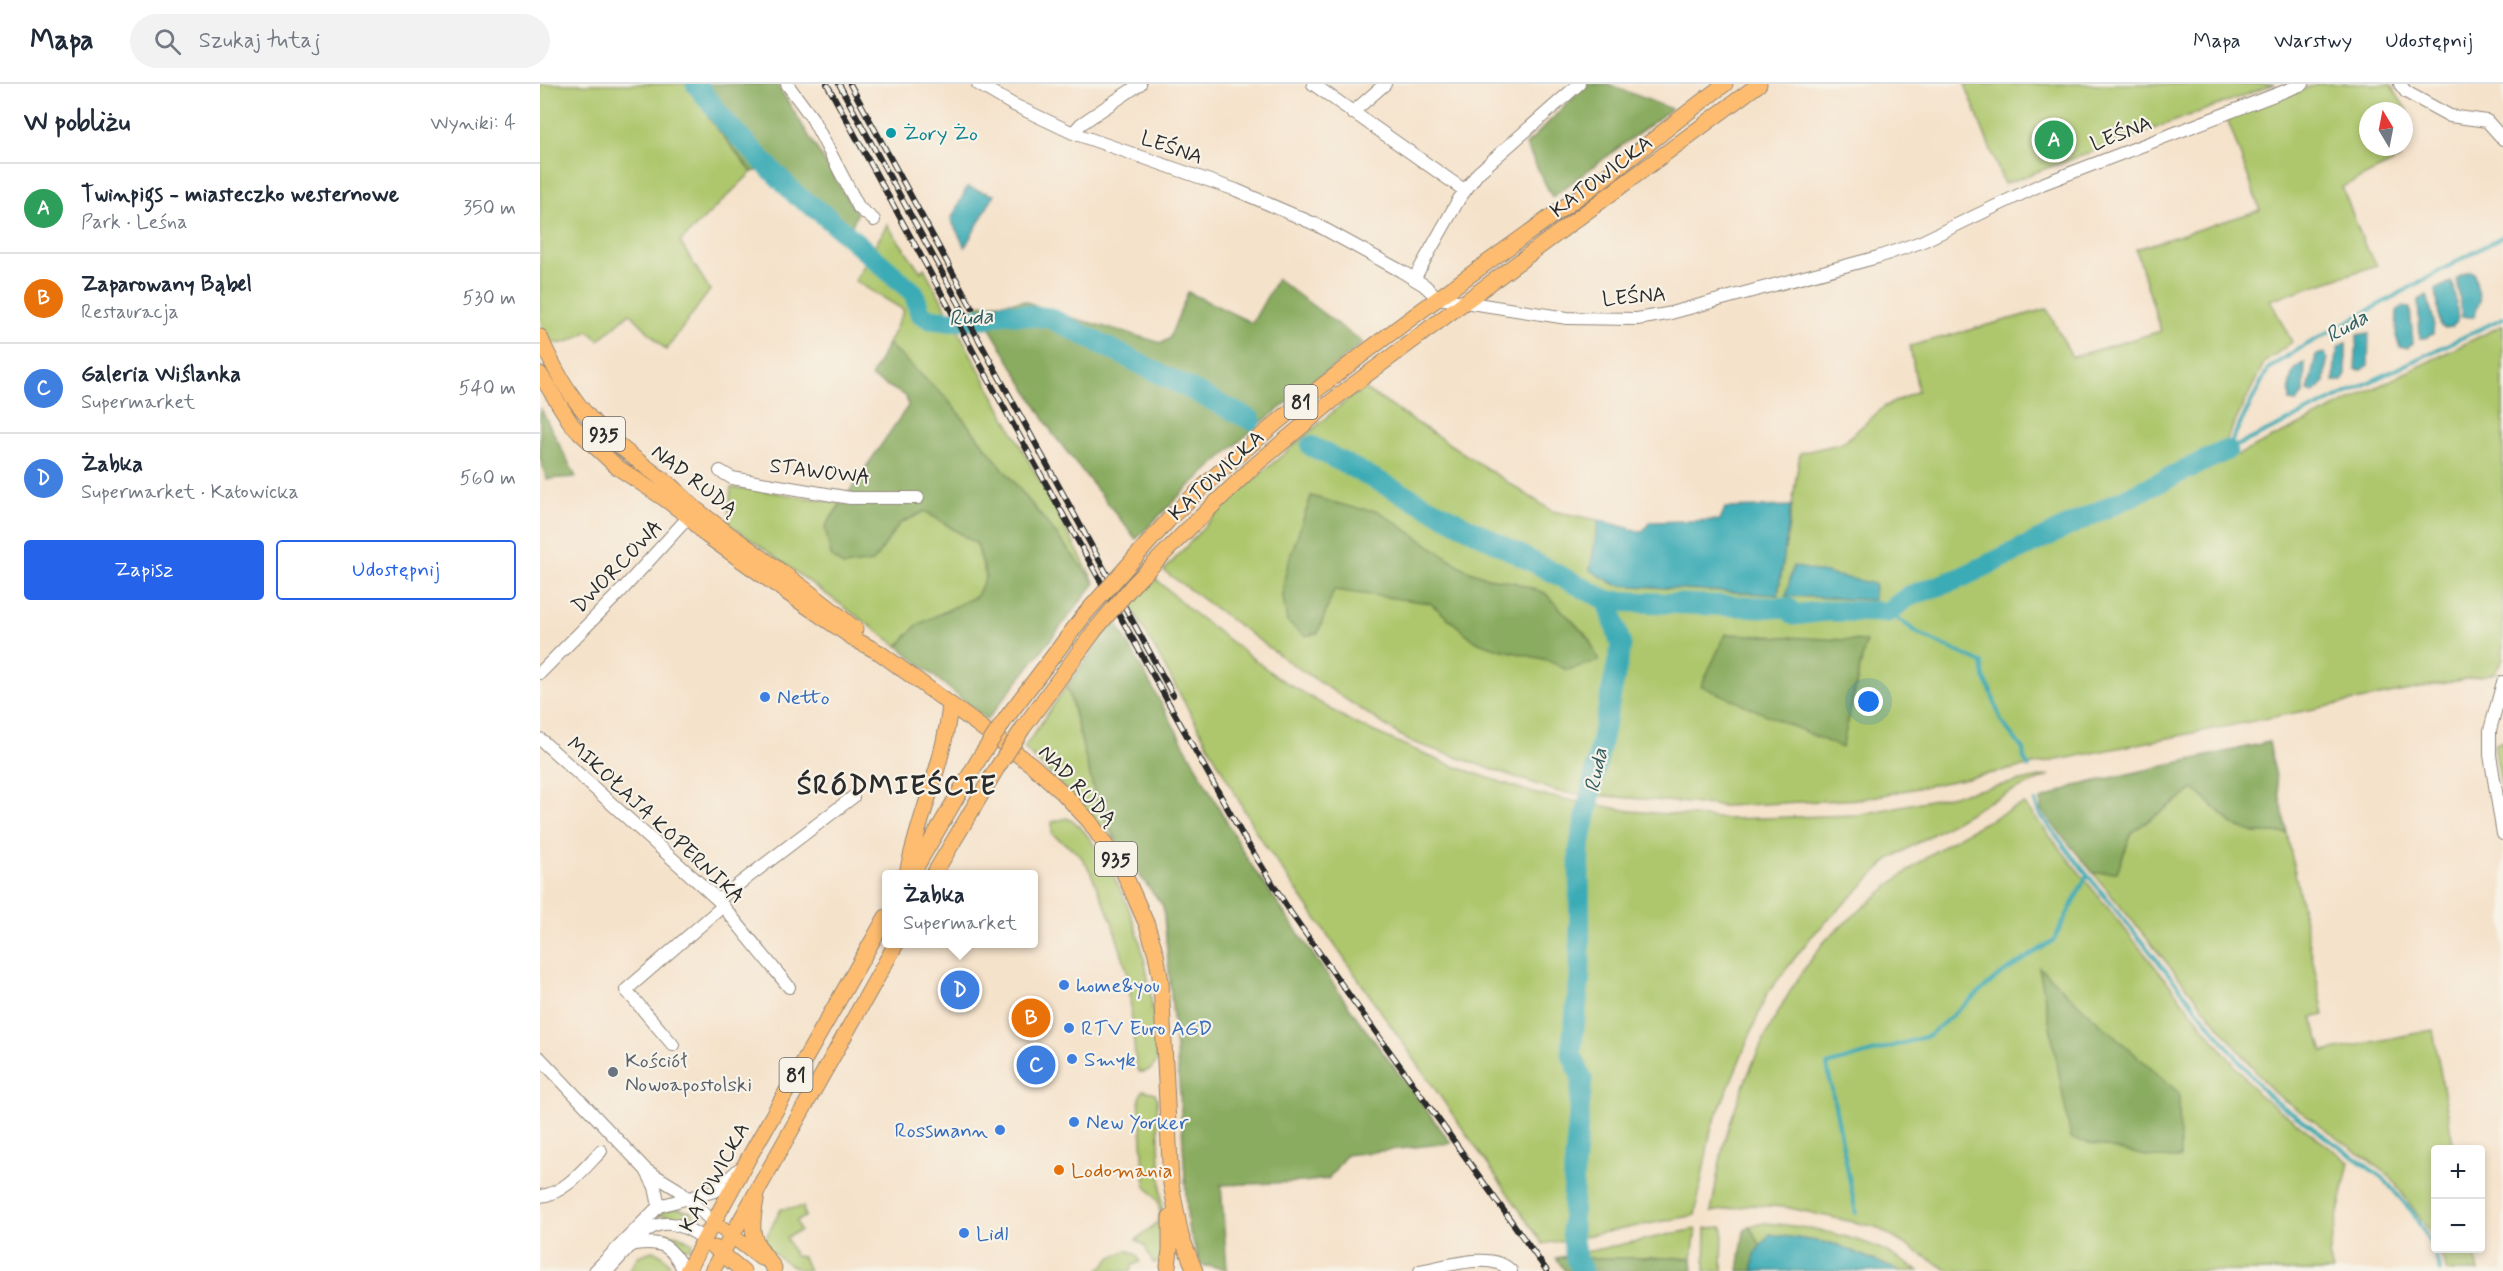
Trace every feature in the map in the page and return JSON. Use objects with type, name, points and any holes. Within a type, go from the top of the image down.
[{"type":"main road","name":"KATOWICKA","points":[[911,870],[1007,717],[1085,614],[1172,516],[1256,438],[1438,298],[1582,194],[1725,84]]},
{"type":"main road","name":"KATOWICKA","points":[[936,870],[1023,728],[1095,630],[1133,585],[1186,531],[1253,468],[1338,396],[1759,84]]},
{"type":"main road","name":"NAD RUDĄ","points":[[540,337],[559,378],[593,423],[625,452],[673,487],[692,513]]},
{"type":"main road","name":"NAD RUDĄ","points":[[540,374],[572,425],[596,449],[812,592],[880,653],[1032,765],[1090,822],[1112,852],[1137,900],[1156,954],[1161,982],[1171,1184],[1170,1250],[1162,1268]]},
{"type":"main road","points":[[910,870],[913,844],[946,734],[950,704]]},
{"type":"main road","name":"KATOWICKA","points":[[685,1271],[882,924]]},
{"type":"main road","name":"KATOWICKA","points":[[712,1271],[894,948]]},
{"type":"main road","points":[[759,1184],[752,1229],[759,1248],[776,1269]]},
{"type":"main road","name":"NAD RUDĄ","points":[[1171,1184],[1181,1236],[1194,1271]]},
{"type":"main road","points":[[713,1222],[776,1269]]},
{"type":"main road","points":[[704,1239],[743,1271]]},
{"type":"main road","name":"935","points":[[1162,1268],[1181,1266],[1194,1271]]},
{"type":"street","points":[[787,84],[812,118],[859,208],[874,220]]},
{"type":"street","name":"LEŚNA","points":[[978,84],[1012,104],[1073,134],[1273,205],[1358,246],[1414,279],[1438,298],[1579,319],[1637,319],[1666,314],[1878,257],[1921,242],[2042,184],[2303,84]]},
{"type":"street","points":[[1073,134],[1081,124],[1140,84]]},
{"type":"street","points":[[1313,84],[1464,190]]},
{"type":"street","points":[[1352,113],[1385,84]]},
{"type":"street","points":[[1414,279],[1464,190],[1478,173],[1579,84]]},
{"type":"street","points":[[2400,84],[2406,92],[2450,116],[2487,121],[2503,138]]},
{"type":"street","name":"STAWOWA","points":[[720,471],[732,478],[850,498],[918,498]]},
{"type":"street","name":"DWORCOWA","points":[[540,673],[622,590],[692,513]]},
{"type":"street","points":[[2503,682],[2490,730],[2490,755],[2503,834]]},
{"type":"street","name":"MIKOŁAJA KOPERNIKA","points":[[540,739],[720,903],[789,987]]},
{"type":"street","points":[[673,1045],[626,990],[720,903],[853,797]]},
{"type":"street","points":[[540,1058],[646,1170],[655,1187],[659,1206]]},
{"type":"street","points":[[540,1196],[549,1196],[564,1186],[601,1151]]},
{"type":"street","points":[[595,1271],[659,1206],[718,1190],[748,1159]]},
{"type":"street","points":[[646,1170],[664,1179],[713,1222]]},
{"type":"street","points":[[607,1271],[653,1226],[661,1222],[676,1224],[704,1239]]},
{"type":"street","points":[[634,1244],[651,1242],[665,1245],[675,1255],[685,1271]]},
{"type":"street","points":[[1420,1271],[1480,1260],[1501,1263],[1511,1271]]},
{"type":"green space","points":[[540,84],[705,84],[708,117],[752,172],[680,242],[710,290],[666,350],[630,313],[599,340],[588,331],[564,343],[552,342],[543,330],[540,319]]},
{"type":"green space","points":[[705,84],[777,84],[857,214],[850,230],[803,194],[779,167],[752,172],[708,117]]},
{"type":"green space","points":[[1587,84],[1608,84],[1671,109],[1552,197],[1526,145]]},
{"type":"green space","points":[[1965,84],[2275,84],[2004,184]]},
{"type":"green space","points":[[2317,84],[2390,84],[2402,102],[2359,102],[2359,156],[2399,156],[2400,159],[2342,187],[2365,246],[2377,265],[2270,300],[2292,342],[2264,363],[2223,447],[2238,455],[2503,325],[2503,658],[2495,673],[1862,799],[1724,806],[1559,792],[1409,741],[1286,660],[1164,571],[1223,506],[1348,399],[1365,389],[1552,511],[1599,520],[1590,570],[1778,595],[1800,453],[1843,443],[1884,407],[1918,391],[1910,346],[2047,309],[2072,357],[2161,331],[2136,249],[2260,210],[2227,118]]},
{"type":"green space","points":[[887,225],[921,272],[924,268],[1095,583],[947,399],[888,344],[904,310],[855,281]]},
{"type":"green space","points":[[1277,279],[1363,343],[1251,431],[1183,492],[1136,539],[1053,434],[976,305],[1024,301],[1055,313],[1162,343],[1169,339],[1188,292],[1252,323]]},
{"type":"green space","points":[[888,344],[947,399],[1095,583],[987,720],[898,646],[917,625],[977,596],[986,576],[977,544],[925,511],[899,524],[873,562],[843,566],[831,556],[825,527],[908,406],[906,396],[871,377]]},
{"type":"green space","points":[[540,407],[576,477],[547,479],[540,458]]},
{"type":"green space","points":[[731,488],[752,489],[841,503],[825,527],[873,562],[899,524],[925,511],[977,544],[986,576],[977,596],[917,625],[898,646],[728,523]]},
{"type":"green space","points":[[1311,496],[1354,508],[1378,511],[1465,569],[1488,578],[1513,582],[1545,593],[1588,637],[1599,661],[1567,670],[1547,660],[1475,641],[1430,603],[1334,590],[1318,633],[1305,636],[1287,622],[1283,593],[1286,570]]},
{"type":"green space","points":[[1156,579],[1191,611],[1277,677],[1352,722],[1445,763],[1536,794],[1631,811],[1729,819],[1858,815],[2050,775],[1988,802],[1888,860],[1811,937],[1767,994],[1711,1129],[1695,1215],[1543,1244],[1258,835],[1131,606]]},
{"type":"green space","points":[[1115,620],[1249,862],[1357,1018],[1451,1143],[1346,1155],[1328,1179],[1221,1185],[1227,1269],[1201,1265],[1188,1227],[1180,1094],[1163,906],[1124,855],[1096,799],[1066,687]]},
{"type":"green space","points":[[1726,634],[1866,641],[1842,748],[1701,686]]},
{"type":"green space","points":[[1066,687],[1096,799],[1117,842],[1024,748]]},
{"type":"green space","points":[[2503,741],[2503,794],[2494,745]]},
{"type":"green space","points":[[2269,742],[2287,833],[2255,833],[2234,825],[2194,789],[2132,832],[2117,872],[2093,873],[2041,810],[2041,800],[2075,786]]},
{"type":"green space","points":[[2194,789],[2234,825],[2255,833],[2287,833],[2324,1015],[2312,1018],[2323,1052],[2433,1030],[2453,1145],[2431,1145],[2431,1233],[2389,1175],[2273,1092],[2093,873],[2117,871],[2132,832]]},
{"type":"green space","points":[[2024,804],[2257,1093],[2349,1162],[2329,1255],[2333,1271],[1949,1271],[1876,1227],[1785,1207],[1752,1205],[1711,1212],[1719,1164],[1743,1086],[1765,1037],[1791,989],[1821,946],[1838,928],[1877,895],[1936,851],[1978,826]]},
{"type":"green space","points":[[1067,818],[1081,828],[1098,851],[1126,901],[1135,926],[1148,978],[1157,1061],[1145,1072],[1139,1072],[1136,1067],[1128,974],[1111,919],[1090,871],[1080,855],[1052,834],[1052,822]]},
{"type":"green space","points":[[2039,967],[2179,1093],[2180,1158],[2150,1157],[2071,1139]]},
{"type":"green space","points":[[1143,1090],[1155,1093],[1157,1098],[1164,1252],[1158,1263],[1153,1263],[1144,1245],[1136,1240],[1158,1222],[1160,1212],[1158,1201],[1145,1185],[1139,1098]]},
{"type":"green space","points":[[803,1207],[805,1217],[796,1221],[800,1231],[786,1237],[795,1256],[803,1257],[809,1271],[784,1261],[764,1241],[781,1209]]},
{"type":"green space","points":[[675,1208],[691,1212],[702,1223],[669,1216],[655,1216],[660,1212]]},
{"type":"green space","points":[[1765,1223],[1844,1236],[1887,1252],[1919,1271],[1900,1271],[1835,1244],[1770,1234],[1761,1246],[1749,1226]]},
{"type":"green space","points":[[1749,1226],[1761,1246],[1754,1258],[1753,1271],[1738,1271],[1744,1231]]},
{"type":"green space","points":[[1723,1227],[1722,1271],[1705,1271],[1706,1228]]},
{"type":"green space","points":[[1696,1229],[1692,1258],[1556,1258]]},
{"type":"green space","points":[[661,1232],[678,1235],[693,1243],[691,1248],[676,1248],[651,1236]]},
{"type":"green space","points":[[1127,1250],[1137,1255],[1140,1262],[1133,1265],[1130,1271],[1098,1271],[1112,1257]]},
{"type":"green space","points":[[652,1251],[665,1258],[672,1271],[629,1271],[638,1256]]},
{"type":"green space","points":[[2440,1253],[2474,1253],[2479,1271],[2447,1271]]},
{"type":"green space","points":[[1556,1258],[1692,1258],[1693,1271],[1565,1271]]},
{"type":"water","points":[[967,187],[994,195],[965,247],[951,220]]},
{"type":"water","points":[[2471,271],[2474,273],[2480,300],[2474,317],[2462,317],[2457,279]]},
{"type":"water","points":[[2451,282],[2454,287],[2458,321],[2452,327],[2443,328],[2440,325],[2436,289]]},
{"type":"water","points":[[2427,295],[2434,321],[2433,334],[2420,338],[2418,300]]},
{"type":"water","points":[[2402,307],[2410,308],[2413,343],[2408,347],[2400,347],[2396,336],[2397,311]]},
{"type":"water","points":[[2369,333],[2368,365],[2362,370],[2355,369],[2357,335]]},
{"type":"water","points":[[2346,343],[2346,375],[2342,381],[2334,381],[2335,360],[2339,346]]},
{"type":"water","points":[[2325,353],[2327,358],[2325,382],[2313,393],[2308,391],[2316,355]]},
{"type":"water","points":[[2305,363],[2304,393],[2296,402],[2290,401],[2291,378],[2295,369]]},
{"type":"water","points":[[1791,506],[1778,595],[1616,585],[1590,570],[1599,520],[1642,532],[1650,522],[1720,520],[1725,508]]},
{"type":"water","points":[[1793,566],[1875,584],[1874,600],[1786,596]]},
{"type":"water","points":[[1770,1234],[1835,1244],[1900,1271],[1753,1271],[1754,1254]]},
{"type":"waterway","name":"Ruda","points":[[696,84],[725,122],[796,195],[823,214],[914,293],[920,313],[930,319],[948,321],[985,318],[1005,313],[1050,318],[1251,420]]},
{"type":"waterway","name":"Ruda","points":[[2227,450],[2268,369],[2297,350],[2503,236]]},
{"type":"waterway","points":[[2228,450],[2503,318]]},
{"type":"waterway","name":"Ruda","points":[[1311,446],[1608,601],[1621,646],[1579,850],[1580,977],[1571,1053],[1582,1079],[1574,1169],[1572,1234],[1576,1259],[1583,1271]]},
{"type":"waterway","points":[[1608,601],[1788,608],[1794,615],[1826,611],[1888,612],[1909,596],[1958,579],[2227,450]]},
{"type":"waterway","points":[[1888,612],[1921,635],[1982,663],[1984,678],[2001,721],[2023,749],[2024,759],[2029,767]]},
{"type":"waterway","points":[[2035,802],[2039,813],[2072,856],[2268,1096],[2383,1178],[2413,1213],[2433,1248],[2440,1271]]},
{"type":"waterway","points":[[1856,1213],[1827,1065],[1928,1036],[1996,978],[2054,940],[2087,875]]},
{"type":"railway","points":[[827,84],[1031,457],[1243,836],[1291,913],[1547,1271]]},
{"type":"railway","points":[[839,84],[1173,695]]},
{"type":"railway","points":[[850,84],[972,308]]},
{"type":"place","name":"Żory Żo","points":[[891,133]]},
{"type":"place","name":"Twinpigs - miasteczko westernowe","points":[[2054,140]]},
{"type":"place","name":"Netto","points":[[765,697]]},
{"type":"place","name":"home&you","points":[[1064,985]]},
{"type":"place","name":"Żabka","points":[[960,990]]},
{"type":"place","name":"Zaparowany Bąbel","points":[[1031,1018]]},
{"type":"place","name":"RTV Euro AGD","points":[[1069,1028]]},
{"type":"place","name":"Smyk","points":[[1072,1059]]},
{"type":"place","name":"Galeria Wiślanka","points":[[1036,1065]]},
{"type":"place","name":"Kościół Nowoapostolski","points":[[613,1072]]},
{"type":"place","name":"New Yorker","points":[[1074,1122]]},
{"type":"place","name":"Rossmann","points":[[1000,1130]]},
{"type":"place","name":"Lodomania","points":[[1059,1170]]},
{"type":"place","name":"Lidl","points":[[964,1233]]},
{"type":"district","name":"ŚRÓDMIEŚCIE","points":[[897,785]]}]
